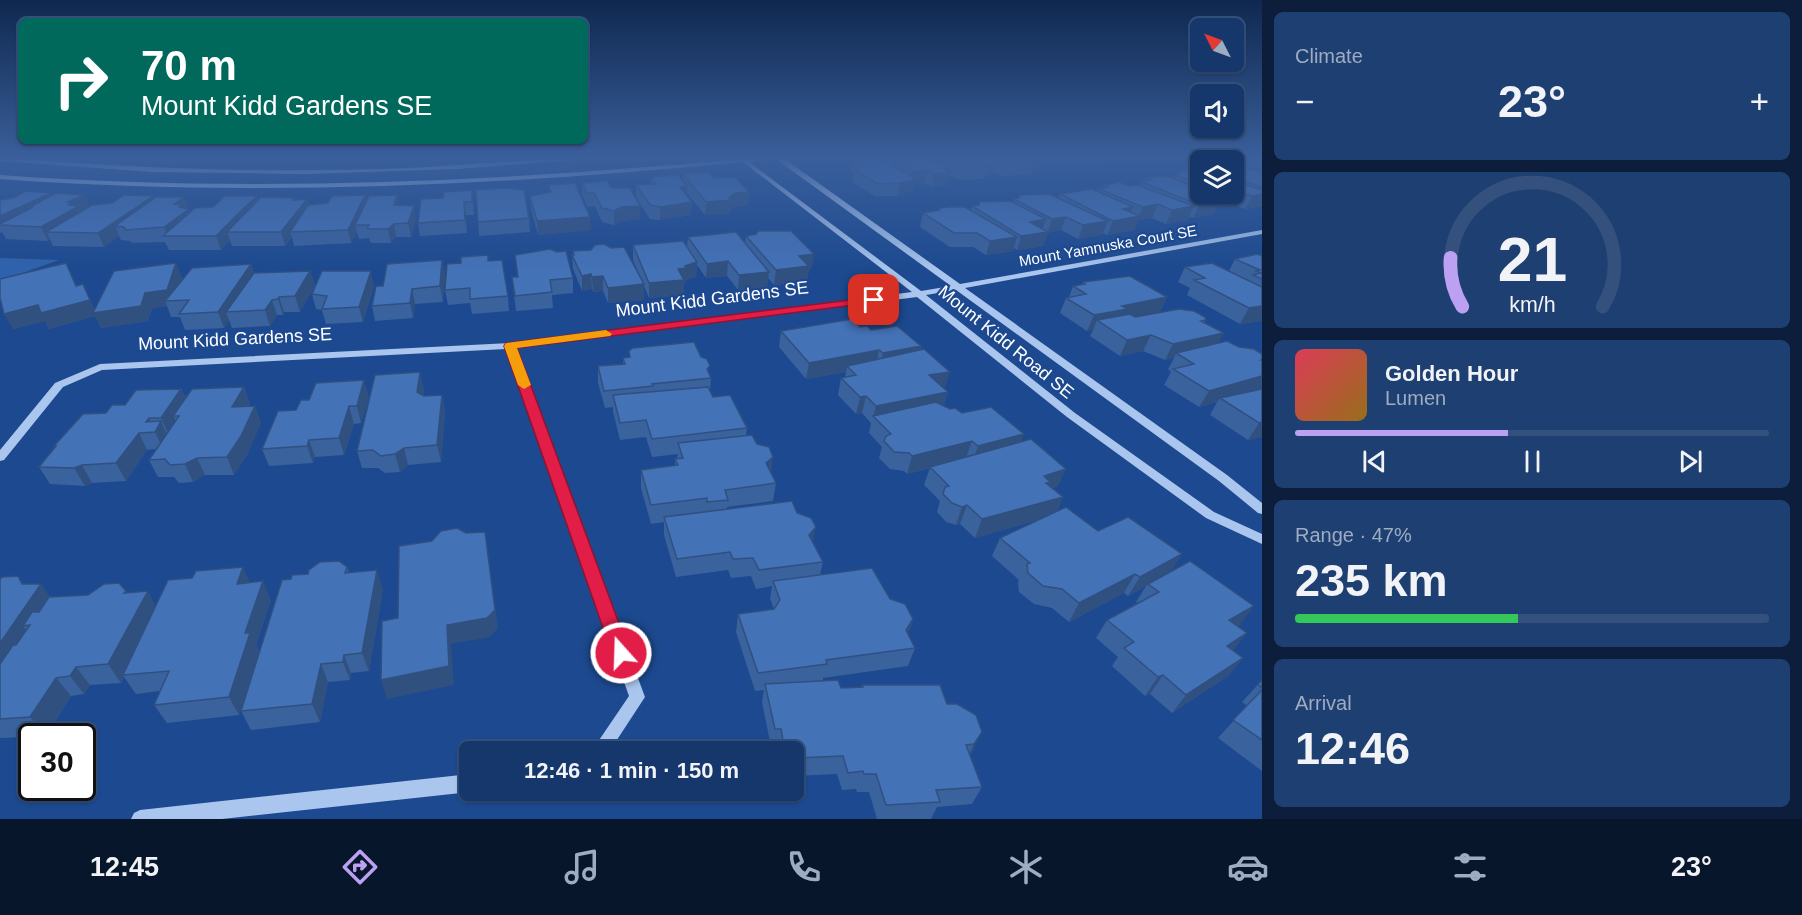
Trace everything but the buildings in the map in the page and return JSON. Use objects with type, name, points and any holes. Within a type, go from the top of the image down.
[{"type":"street","name":"Mount Kidd Road SE","points":[[789,195],[920,294],[1071,415],[1210,515],[1262,539]]},
{"type":"street","name":"Mount Kidd Road SE","points":[[831,195],[1223,478],[1262,510]]},
{"type":"street","name":"Mount Yamnuska Court SE","points":[[920,294],[1262,232]]},
{"type":"street","name":"Mount Kidd Gardens SE","points":[[0,457],[58,385],[100,367],[510,346],[920,294]]},
{"type":"street","points":[[510,346],[637,697],[607,741]]},
{"type":"street","points":[[140,819],[459,784]]},
{"type":"shaded area","points":[[0,258],[59,260],[0,281]]},
{"type":"slow traffic","points":[[524,385],[510,346],[606,334]]},
{"type":"route","points":[[621,653],[510,346],[874,300]]}]
